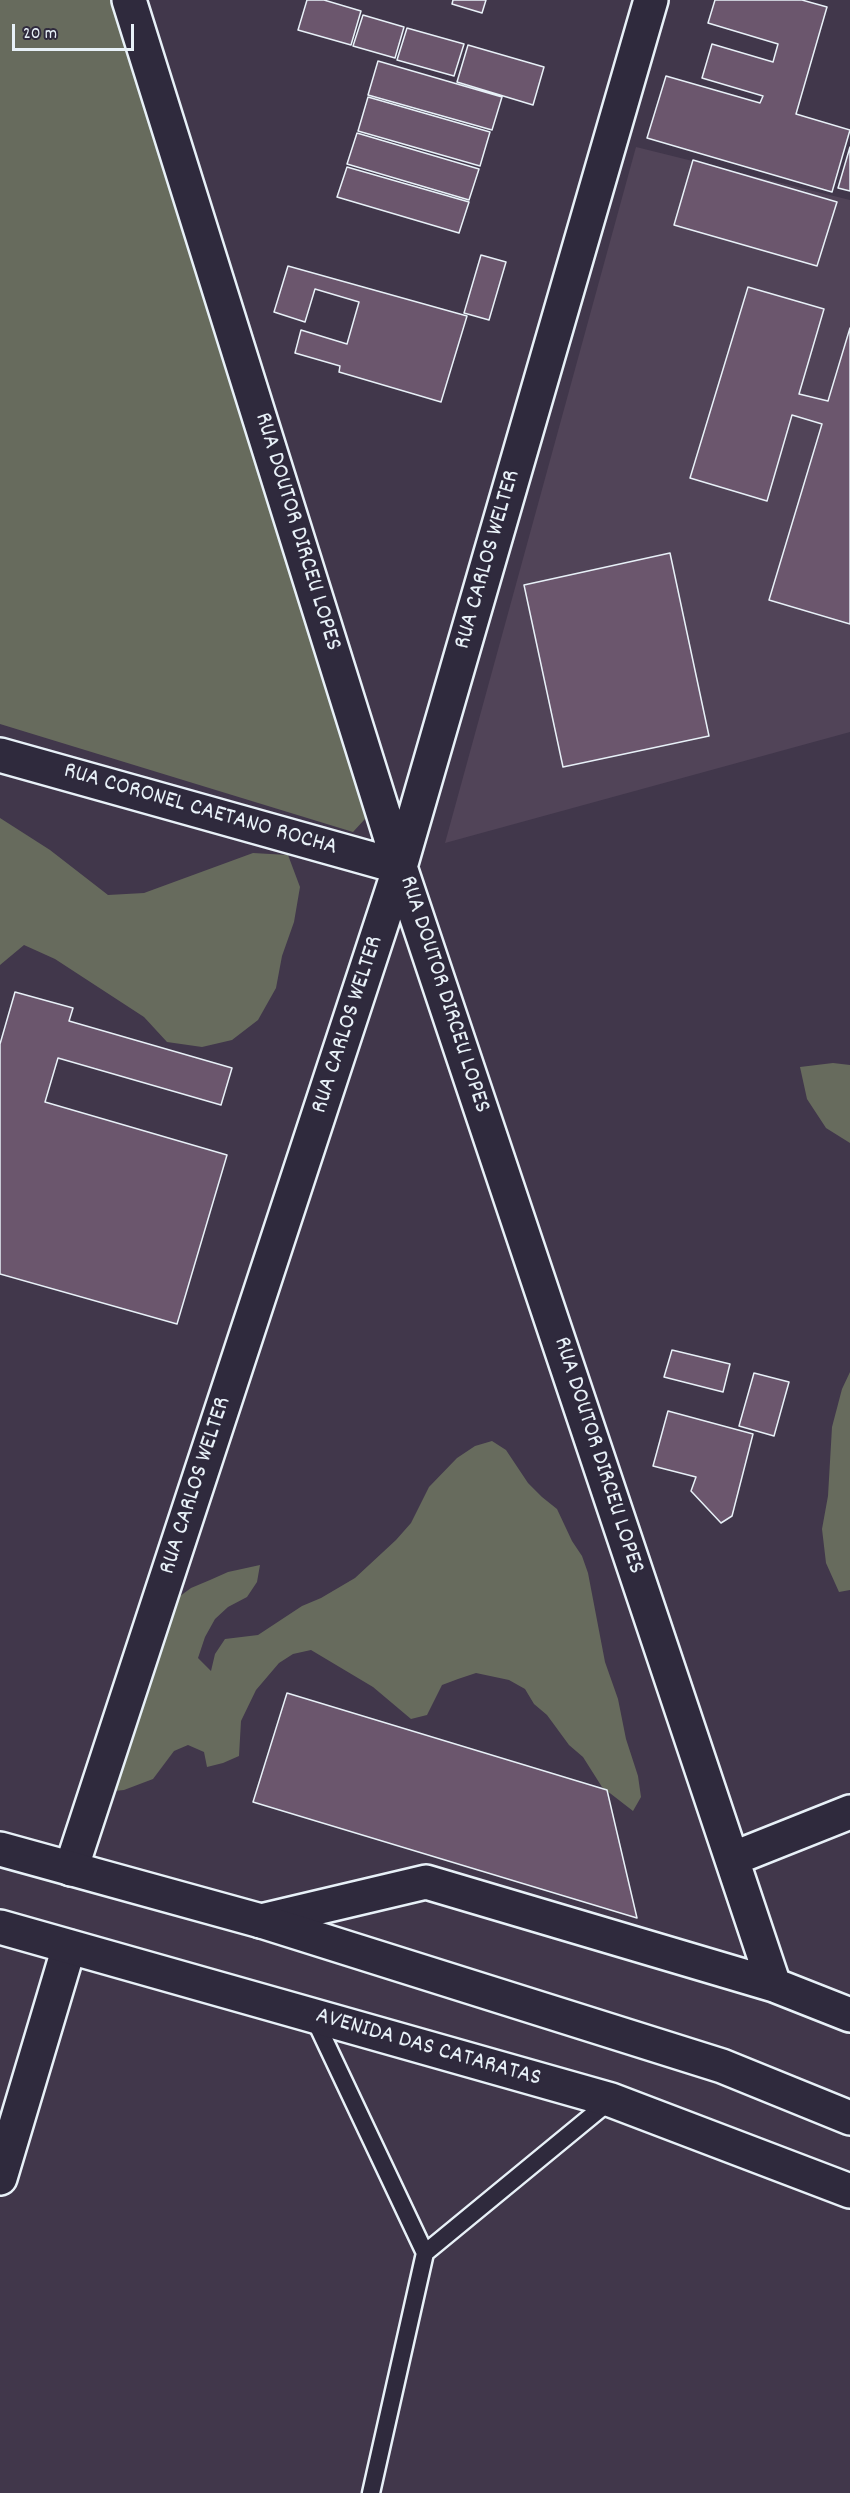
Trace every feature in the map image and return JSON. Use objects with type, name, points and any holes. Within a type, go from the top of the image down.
[{"type":"street","name":"RUA DOUTOR DIRCEU LOPES","points":[[129,0],[400,867],[774,1985]]},
{"type":"street","name":"RUA CARLOS WELTER","points":[[71,1869],[400,867],[651,0]]},
{"type":"street","name":"RUA CORONEL CAETANO ROCHA","points":[[0,755],[400,867]]},
{"type":"street","points":[[732,1859],[850,1812]]},
{"type":"street","points":[[0,1849],[261,1921],[722,2066],[850,2118]]},
{"type":"street","points":[[261,1921],[426,1882],[774,1985],[850,2015]]},
{"type":"street","name":"AVENIDA DAS CATARATAS","points":[[0,1927],[611,2100],[850,2191]]},
{"type":"street","points":[[0,2178],[69,1947]]},
{"type":"lane","points":[[313,2016],[425,2253]]},
{"type":"lane","points":[[371,2493],[425,2253],[611,2100]]},
{"type":"shaded area","points":[[636,147],[850,200],[850,732],[445,843]]},
{"type":"green space","points":[[0,0],[119,0],[376,807],[353,832],[0,724]]},
{"type":"green space","points":[[0,818],[50,850],[108,895],[144,893],[253,853],[288,855],[300,887],[294,922],[282,956],[276,988],[258,1020],[232,1040],[202,1047],[167,1042],[144,1017],[55,959],[24,945],[0,965]]},
{"type":"green space","points":[[833,1063],[850,1065],[850,1143],[826,1128],[807,1099],[800,1067]]},
{"type":"green space","points":[[850,1372],[850,1590],[839,1592],[826,1563],[822,1529],[828,1496],[832,1427],[842,1389]]},
{"type":"green space","points":[[492,1441],[506,1450],[528,1483],[557,1509],[582,1556],[588,1573],[605,1662],[618,1699],[626,1739],[638,1776],[641,1797],[633,1811],[602,1787],[583,1757],[569,1745],[547,1715],[534,1704],[525,1689],[509,1680],[476,1673],[442,1685],[427,1715],[411,1719],[373,1687],[311,1650],[293,1654],[279,1663],[256,1690],[241,1721],[239,1756],[207,1767],[204,1752],[188,1745],[174,1751],[153,1779],[124,1790],[114,1791],[110,1787],[176,1599],[191,1588],[228,1572],[260,1565],[257,1582],[247,1597],[228,1607],[215,1619],[205,1637],[198,1658],[211,1671],[215,1654],[225,1639],[258,1635],[302,1606],[321,1598],[355,1578],[411,1523],[429,1487],[457,1458],[475,1446]]},
{"type":"building","points":[[307,0],[324,0],[361,11],[351,45],[298,30]]},
{"type":"building","points":[[453,0],[486,0],[482,13],[452,4]]},
{"type":"building","points":[[715,0],[802,0],[827,7],[796,114],[850,130],[832,192],[647,138],[666,76],[760,103],[763,96],[702,78],[712,44],[773,62],[778,44],[708,23]]},
{"type":"building","points":[[363,15],[404,27],[395,58],[353,46]]},
{"type":"building","points":[[407,28],[464,44],[454,76],[397,60]]},
{"type":"building","points":[[468,45],[544,67],[533,105],[457,82]]},
{"type":"building","points":[[378,61],[502,97],[492,130],[368,95]]},
{"type":"building","points":[[368,97],[490,132],[480,166],[358,131]]},
{"type":"building","points":[[357,133],[479,169],[469,200],[347,164]]},
{"type":"building","points":[[850,147],[850,191],[838,188]]},
{"type":"building","points":[[693,160],[837,202],[817,266],[674,225]]},
{"type":"building","points":[[347,167],[469,202],[459,233],[337,197]]},
{"type":"building","points":[[481,255],[506,262],[489,320],[464,313]]},
{"type":"building","points":[[288,266],[467,316],[441,402],[339,372],[340,366],[295,353],[301,330],[347,344],[359,302],[315,289],[305,322],[274,312]]},
{"type":"building","points":[[748,287],[824,309],[799,394],[828,401],[850,328],[850,624],[769,600],[822,424],[792,415],[767,501],[690,478]]},
{"type":"building","points":[[670,553],[709,736],[563,767],[524,585]]},
{"type":"building","points":[[15,992],[73,1008],[69,1021],[232,1068],[221,1105],[58,1058],[45,1102],[227,1155],[177,1324],[0,1274],[0,1044]]},
{"type":"building","points":[[672,1350],[730,1364],[723,1392],[664,1377]]},
{"type":"building","points":[[754,1373],[789,1382],[774,1436],[739,1426]]},
{"type":"building","points":[[668,1411],[753,1434],[732,1516],[721,1523],[691,1491],[696,1477],[653,1466]]},
{"type":"building","points":[[287,1693],[607,1790],[637,1918],[253,1802]]}]
